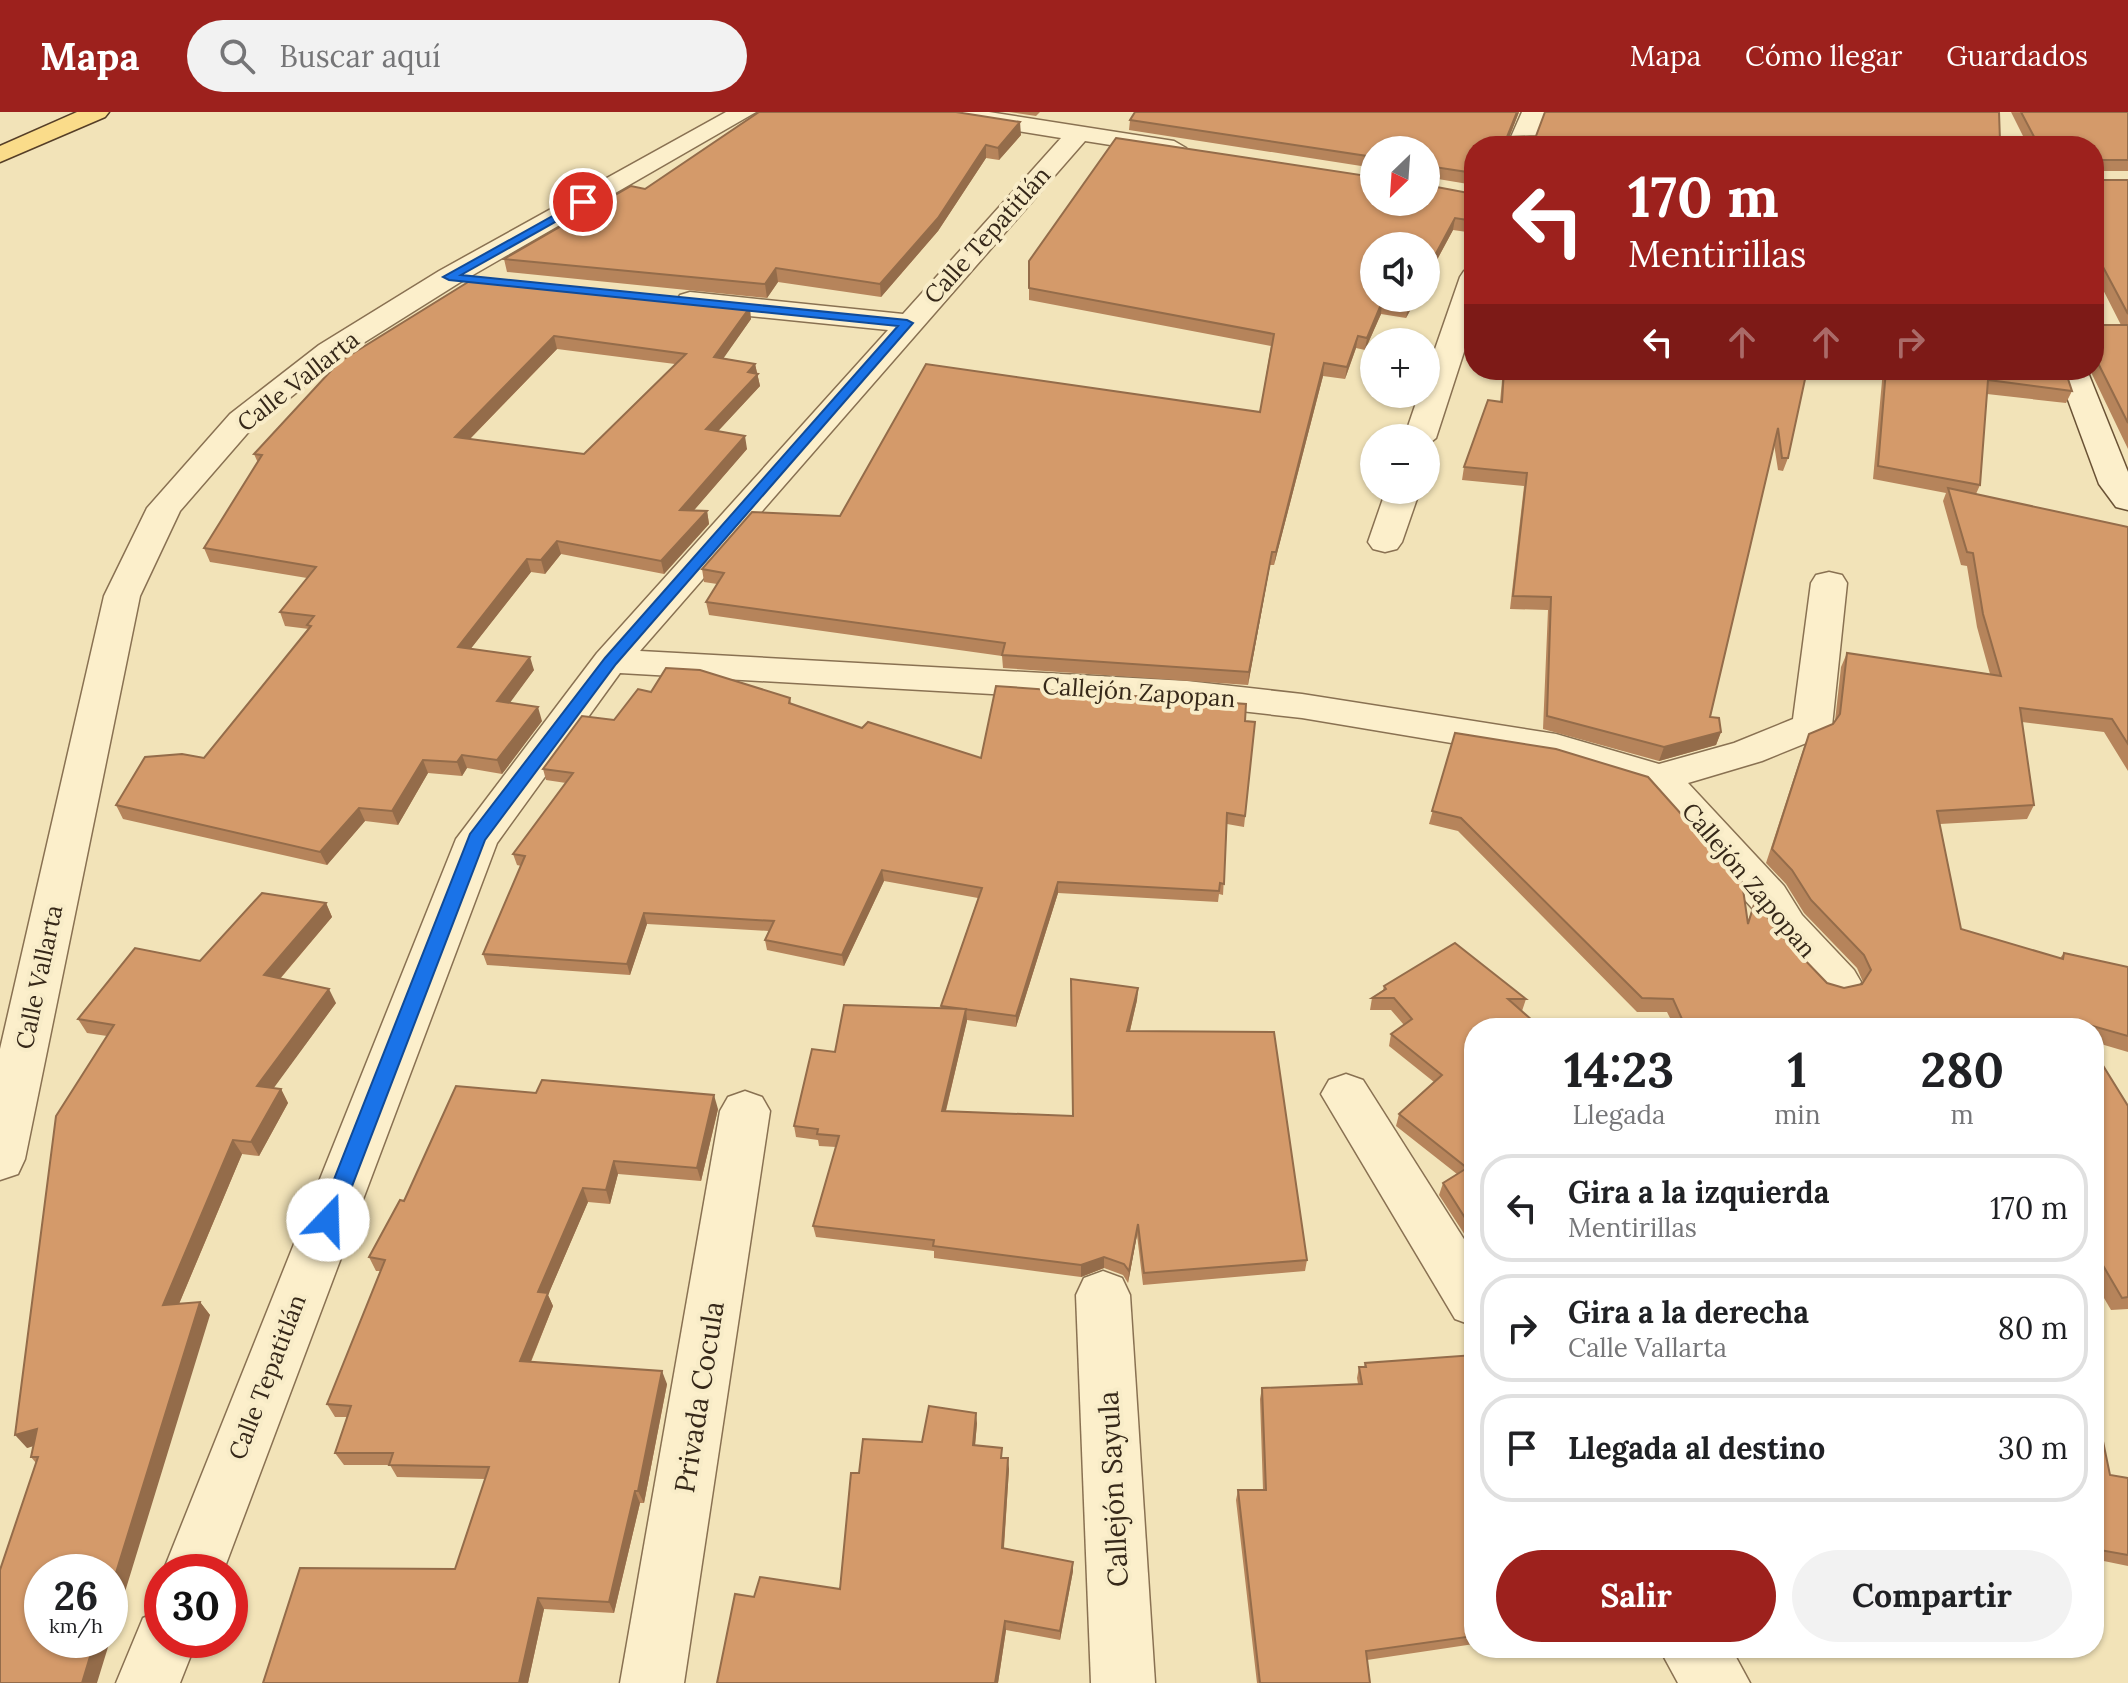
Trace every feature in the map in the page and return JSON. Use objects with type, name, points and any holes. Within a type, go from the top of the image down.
[{"type":"main road","points":[[0,155],[97,112]]},
{"type":"street","name":"Calle Vallarta","points":[[0,1159],[122,596],[164,508],[241,421],[330,351],[449,277],[744,112]]},
{"type":"street","points":[[943,112],[1203,153]]},
{"type":"street","points":[[1523,136],[1534,112]]},
{"type":"street","name":"Calle Tepatitlán","points":[[199,1554],[477,839],[610,661],[907,323],[1079,133]]},
{"type":"street","points":[[449,277],[496,282]]},
{"type":"street","points":[[655,298],[907,323]]},
{"type":"street","points":[[1425,424],[1464,307]]},
{"type":"street","points":[[2076,380],[2116,484],[2128,500]]},
{"type":"street","points":[[1385,542],[1398,504]]},
{"type":"street","name":"Callejón Zapopan","points":[[1659,778],[1748,752],[1812,726],[1829,583]]},
{"type":"street","name":"Callejón Zapopan","points":[[610,661],[1187,693],[1302,706],[1556,747],[1659,778],[1768,897],[1786,927],[1838,982]]},
{"type":"street","points":[[1346,1094],[1464,1286]]},
{"type":"street","name":"Privada Cocula","points":[[652,1683],[745,1111]]},
{"type":"street","name":"Callejón Sayula","points":[[1103,1295],[1123,1683]]},
{"type":"street","points":[[148,1683],[158,1658]]},
{"type":"street","points":[[1699,1658],[1718,1683]]},
{"type":"building","points":[[759,112],[956,112],[1020,122],[998,148],[986,145],[938,218],[880,284],[776,268],[765,284],[504,259],[631,186],[645,189]]},
{"type":"building","points":[[1135,112],[1517,112],[1507,136],[1464,136],[1464,171],[1440,168],[1440,136],[1360,136],[1360,155],[1130,120]]},
{"type":"building","points":[[1545,112],[1999,112],[2000,136],[1536,136]]},
{"type":"building","points":[[2021,112],[2128,112],[2128,160],[2104,160],[2104,136],[2034,136]]},
{"type":"building","points":[[1116,138],[1360,175],[1360,216],[1440,216],[1440,188],[1464,192],[1464,219],[1455,218],[1440,246],[1440,232],[1360,232],[1360,312],[1378,312],[1371,328],[1360,328],[1360,336],[1347,367],[1324,363],[1276,552],[1272,552],[1249,672],[1002,655],[1005,643],[706,602],[724,573],[702,569],[752,512],[840,516],[926,364],[1260,412],[1274,334],[1029,288],[1029,261]]},
{"type":"building","points":[[2104,180],[2128,180],[2128,314],[2104,269]]},
{"type":"building","points":[[473,279],[750,307],[714,357],[755,364],[748,372],[758,374],[706,429],[745,436],[680,510],[707,511],[661,561],[557,541],[541,560],[527,559],[458,647],[530,657],[497,701],[538,707],[497,760],[462,755],[457,762],[423,760],[392,811],[359,808],[320,852],[116,805],[145,757],[182,754],[204,758],[311,626],[307,625],[314,616],[280,612],[316,567],[204,548],[262,455],[254,454],[339,362]],"holes":[[[554,336],[686,354],[584,454],[455,437]]]},
{"type":"building","points":[[2104,325],[2128,325],[2128,423],[2104,375]]},
{"type":"building","points":[[1503,380],[1805,380],[1788,458],[1782,458],[1778,428],[1710,717],[1719,718],[1721,732],[1664,747],[1547,716],[1551,597],[1513,596],[1527,473],[1464,467],[1488,400],[1502,402]]},
{"type":"building","points":[[1885,380],[1988,380],[1980,485],[1878,466]]},
{"type":"building","points":[[1988,380],[2068,380],[2072,391]]},
{"type":"building","points":[[1948,488],[2128,527],[2128,744],[2112,719],[2020,708],[2034,805],[1937,811],[1961,929],[2063,959],[2064,953],[2128,967],[2128,1036],[2104,1029],[2104,1018],[1682,1018],[1673,999],[1642,998],[1461,818],[1432,811],[1455,733],[1556,749],[1648,777],[1742,882],[1748,924],[1756,898],[1774,928],[1827,983],[1844,988],[1862,984],[1871,970],[1864,955],[1811,900],[1792,870],[1772,849],[1809,734],[1833,724],[1840,714],[1847,653],[2001,676],[1983,614],[1973,553],[1967,552]]},
{"type":"building","points":[[666,668],[700,670],[790,698],[789,703],[862,728],[868,722],[981,758],[996,686],[1246,704],[1245,721],[1255,722],[1245,816],[1227,813],[1224,884],[1220,883],[1219,891],[1058,882],[1016,1016],[941,1006],[982,888],[882,870],[842,955],[765,940],[774,921],[644,913],[627,964],[483,954],[525,856],[513,854],[573,773],[543,769],[582,716],[614,720],[638,689],[651,692]]},
{"type":"building","points":[[262,893],[326,903],[264,975],[329,989],[257,1086],[281,1089],[251,1142],[233,1140],[163,1305],[200,1302],[122,1554],[24,1554],[24,1658],[90,1658],[82,1683],[0,1683],[0,1570],[38,1457],[31,1457],[37,1429],[15,1435],[56,1116],[114,1025],[78,1019],[135,948],[200,961]]},
{"type":"building","points":[[1455,943],[1526,999],[1508,999],[1530,1018],[1464,1018],[1464,1166],[1399,1114],[1442,1075],[1391,1034],[1412,1019],[1394,998],[1372,998],[1386,989],[1384,986]]},
{"type":"building","points":[[1071,979],[1138,988],[1127,1031],[1274,1032],[1307,1260],[1144,1273],[1138,1224],[1129,1271],[1124,1264],[1104,1257],[1081,1265],[933,1246],[934,1240],[813,1226],[839,1136],[817,1134],[818,1129],[794,1126],[812,1049],[835,1052],[844,1005],[966,1009],[942,1111],[1073,1116]]},
{"type":"building","points":[[2104,1067],[2128,1106],[2128,1297],[2122,1298],[2104,1267]]},
{"type":"building","points":[[542,1080],[714,1095],[697,1168],[614,1161],[606,1190],[583,1188],[538,1292],[548,1293],[520,1361],[662,1371],[638,1491],[635,1491],[609,1602],[538,1598],[519,1683],[263,1683],[300,1568],[455,1569],[489,1467],[389,1465],[393,1453],[335,1453],[351,1406],[327,1404],[385,1260],[369,1257],[400,1200],[404,1201],[456,1086],[536,1093]]},
{"type":"building","points":[[1464,1170],[1464,1216],[1443,1183]]},
{"type":"building","points":[[1464,1356],[1464,1637],[1366,1651],[1370,1683],[1260,1683],[1238,1490],[1266,1490],[1262,1388],[1362,1384],[1359,1367],[1366,1367],[1365,1363]]},
{"type":"building","points":[[929,1406],[976,1413],[973,1445],[1002,1448],[1001,1458],[1008,1458],[1002,1548],[1073,1562],[1060,1631],[1005,1621],[995,1683],[717,1683],[735,1594],[754,1597],[760,1577],[840,1589],[851,1473],[859,1473],[863,1439],[922,1442]]},
{"type":"building","points":[[2104,1446],[2110,1475],[2128,1478],[2128,1555],[2104,1551]]},
{"type":"route","points":[[328,1220],[477,839],[610,661],[907,323],[449,277],[583,202]]}]
